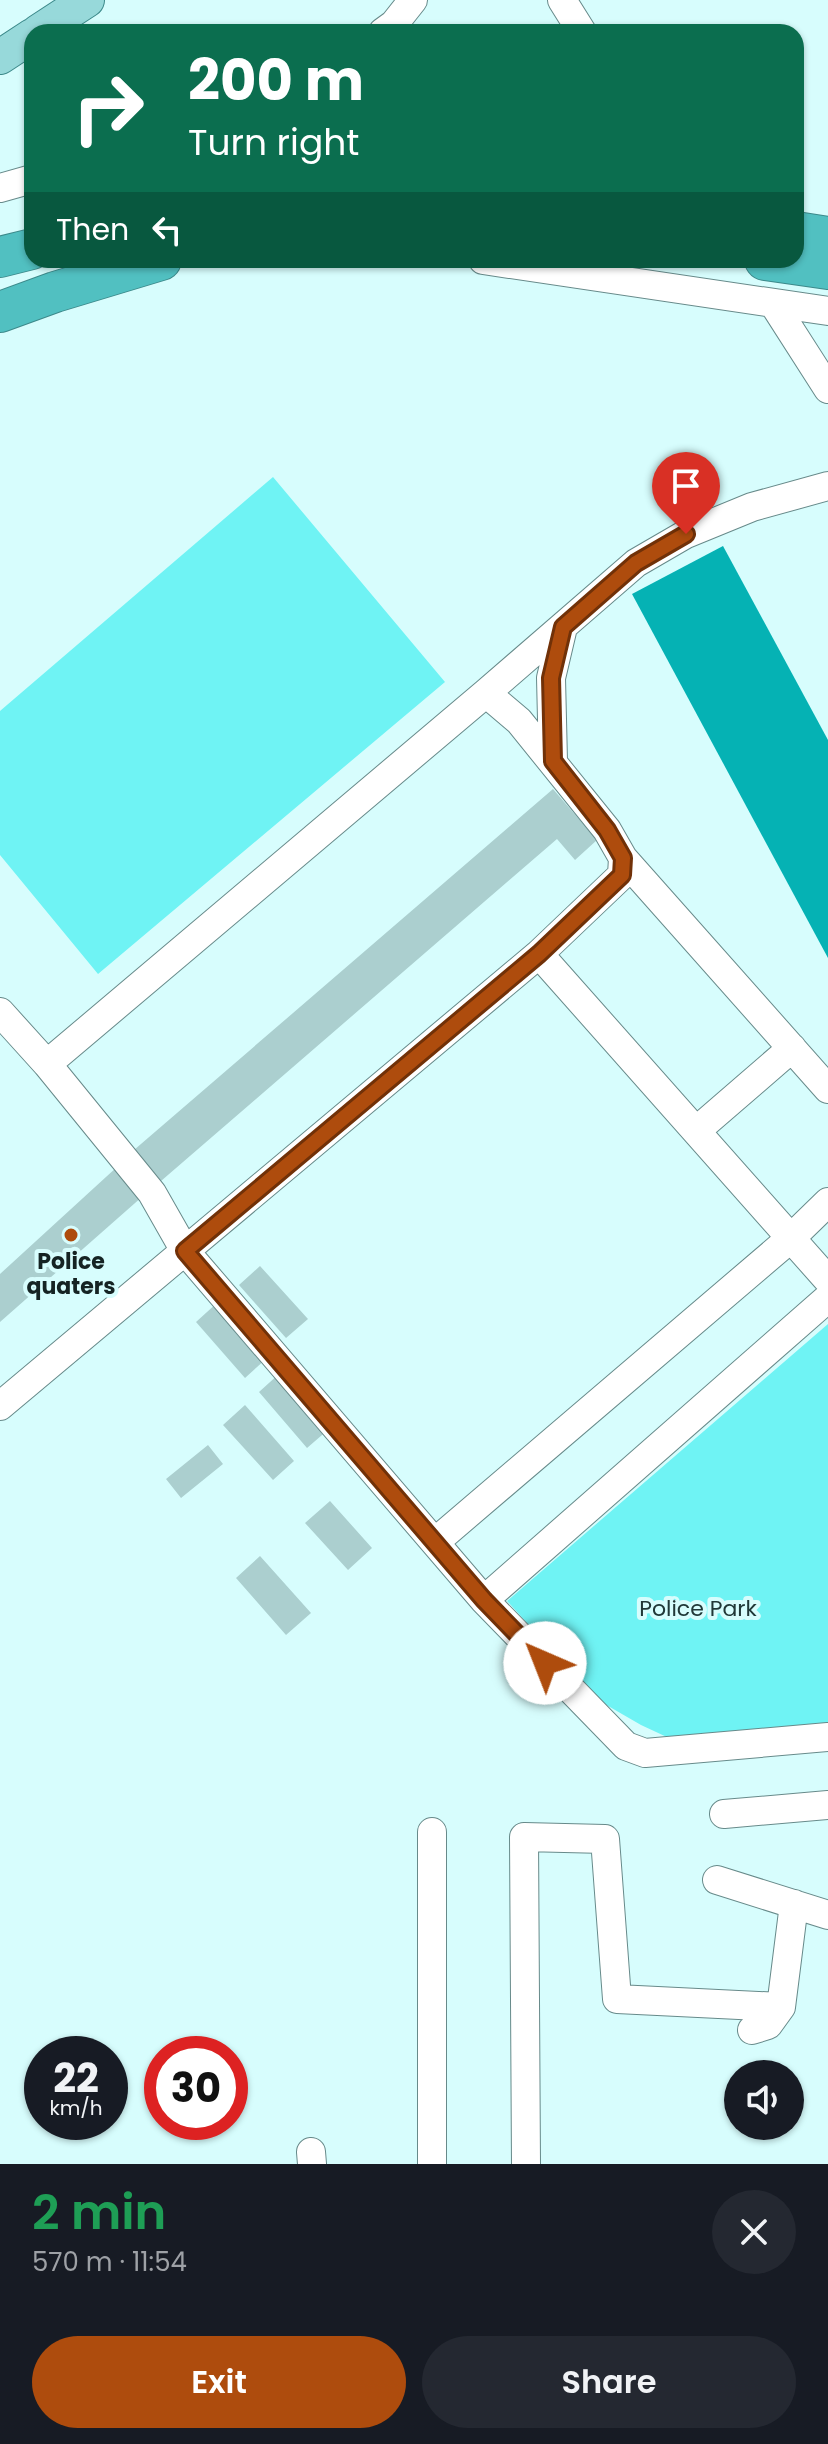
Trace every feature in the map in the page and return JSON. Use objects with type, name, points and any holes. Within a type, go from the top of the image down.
[{"type":"highway","points":[[0,230],[24,223]]},
{"type":"highway","points":[[804,233],[828,237]]},
{"type":"highway","points":[[0,257],[24,257]]},
{"type":"highway","points":[[804,266],[828,269]]},
{"type":"highway","points":[[0,282],[34,268]]},
{"type":"highway","points":[[0,312],[134,268]]},
{"type":"main road","points":[[50,24],[87,0]]},
{"type":"main road","points":[[0,57],[24,41]]},
{"type":"street","points":[[394,24],[413,0]]},
{"type":"street","points":[[562,0],[577,24]]},
{"type":"street","points":[[0,188],[24,181]]},
{"type":"street","points":[[804,222],[828,218]]},
{"type":"street","points":[[537,268],[828,311]]},
{"type":"street","points":[[773,303],[828,389]]},
{"type":"street","points":[[47,1064],[636,563],[686,534],[752,507],[828,486]]},
{"type":"street","points":[[553,761],[551,678],[563,627]]},
{"type":"street","points":[[486,693],[519,721],[607,830],[623,858],[828,1089]]},
{"type":"street","points":[[0,1406],[539,954],[622,875],[623,858]]},
{"type":"street","points":[[539,954],[828,1280]]},
{"type":"street","points":[[0,1012],[47,1064],[152,1193],[185,1251],[484,1600],[626,1746],[645,1753],[828,1737]]},
{"type":"street","points":[[696,1131],[792,1048]]},
{"type":"street","points":[[435,1542],[791,1238],[828,1202]]},
{"type":"street","points":[[484,1600],[828,1298]]},
{"type":"street","points":[[724,1814],[828,1805]]},
{"type":"street","points":[[432,1832],[432,2164]]},
{"type":"street","points":[[526,2164],[524,1837],[605,1839],[617,1999],[781,2007]]},
{"type":"street","points":[[717,1880],[828,1915]]},
{"type":"street","points":[[752,2030],[768,2025],[781,2007],[794,1904]]},
{"type":"green space","points":[[273,477],[445,682],[98,974],[0,855],[0,711]]},
{"type":"green space","name":"Police Park","points":[[828,1324],[828,1730],[684,1745],[596,1699],[507,1601]]},
{"type":"shaded area","points":[[723,546],[828,740],[828,958],[632,594]]},
{"type":"building","points":[[553,789],[597,840],[575,860],[557,839],[161,1181],[134,1150]]},
{"type":"building","name":"Police quaters","points":[[118,1166],[143,1196],[0,1322],[0,1274]]},
{"type":"building","points":[[260,1266],[308,1319],[286,1338],[239,1285]]},
{"type":"building","points":[[218,1302],[267,1358],[245,1378],[196,1322]]},
{"type":"building","points":[[280,1373],[329,1429],[307,1448],[259,1392]]},
{"type":"building","points":[[245,1405],[294,1461],[273,1480],[223,1425]]},
{"type":"building","points":[[208,1445],[223,1464],[181,1498],[166,1479]]},
{"type":"building","points":[[330,1501],[372,1548],[348,1570],[305,1523]]},
{"type":"building","points":[[260,1556],[311,1613],[286,1635],[236,1578]]},
{"type":"place","name":"Police quaters","points":[[71,1235]]},
{"type":"route","points":[[545,1663],[484,1600],[185,1251],[539,954],[622,875],[623,858],[607,830],[553,761],[551,678],[563,627],[636,563],[686,534]]}]
